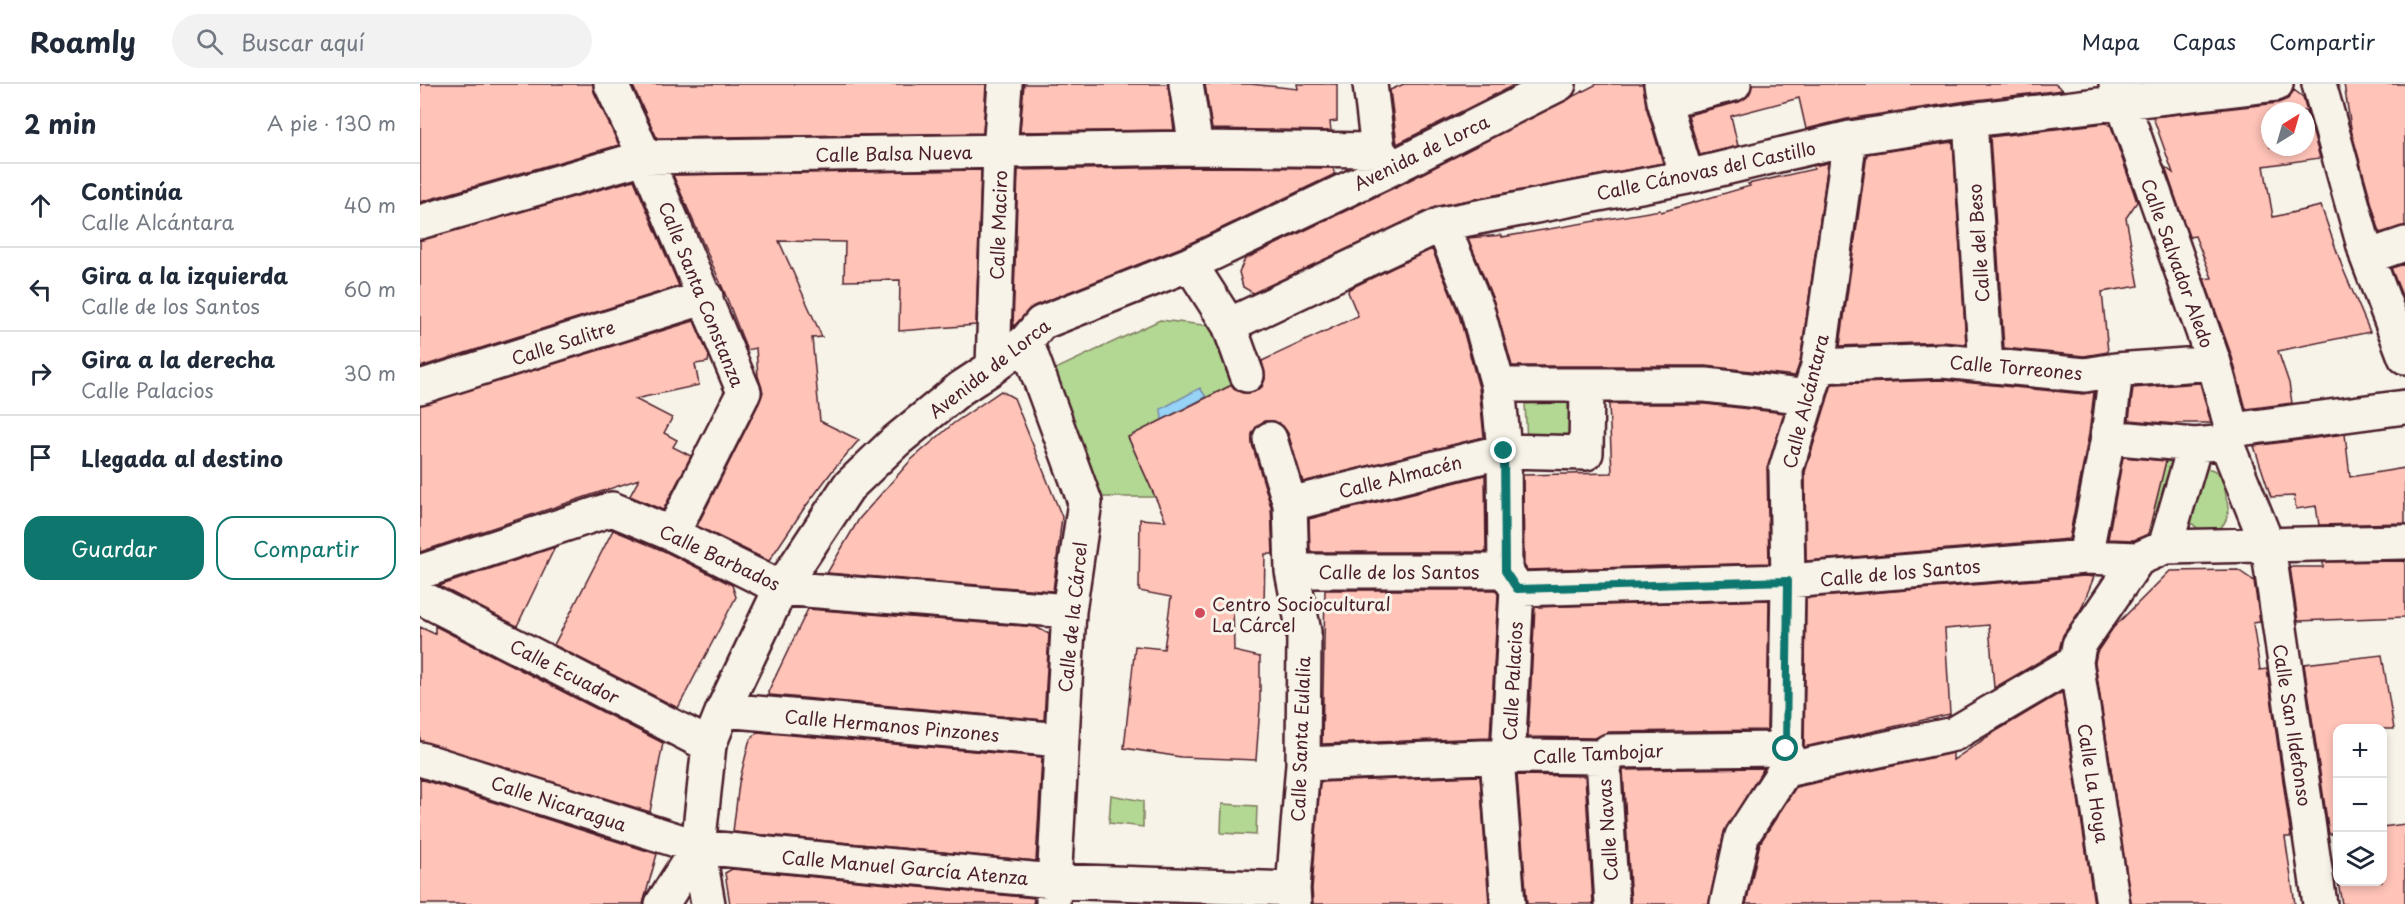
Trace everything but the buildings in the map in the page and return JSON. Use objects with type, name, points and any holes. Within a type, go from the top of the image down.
[{"type":"street","name":"Calle Santa Constanza","points":[[611,84],[706,297],[744,392],[672,534]]},
{"type":"street","name":"Calle Maciro","points":[[993,367],[1000,151],[1005,84]]},
{"type":"street","points":[[1186,84],[1196,148]]},
{"type":"street","points":[[1370,84],[1385,159]]},
{"type":"street","name":"Avenida de Lorca","points":[[708,904],[698,847],[709,745],[723,710],[781,588],[848,487],[896,441],[961,388],[1026,341],[1041,323],[1190,264],[1385,159],[1559,84]]},
{"type":"street","points":[[1687,177],[1663,93],[1734,84]]},
{"type":"street","name":"Calle Cánovas del Castillo","points":[[1229,324],[1442,224],[1687,177],[1850,138],[2119,94],[2276,84]]},
{"type":"street","points":[[2319,84],[2367,257],[2405,357]]},
{"type":"street","name":"Calle Salvador Aledo","points":[[2119,94],[2214,363],[2218,439],[2268,546]]},
{"type":"street","name":"Calle del Beso","points":[[1970,120],[1986,366]]},
{"type":"street","name":"Calle Alcántara","points":[[1786,760],[1788,581],[1786,469],[1818,366],[1850,138]]},
{"type":"street","name":"Calle Balsa Nueva","points":[[420,222],[645,157],[1196,148],[1385,159]]},
{"type":"street","name":"Calle Palacios","points":[[1442,224],[1477,309],[1498,385],[1511,580],[1503,757],[1508,904]]},
{"type":"street","points":[[2367,257],[2405,244]]},
{"type":"street","points":[[1190,264],[1229,324],[1247,375]]},
{"type":"street","name":"Calle Salitre","points":[[420,387],[706,297]]},
{"type":"street","name":"Calle de la Cárcel","points":[[1026,341],[1085,502],[1069,610],[1053,893]]},
{"type":"street","name":"Calle Torreones","points":[[1818,366],[1943,361],[2085,375],[2116,370],[2214,363]]},
{"type":"street","points":[[2085,556],[2108,437],[2116,370]]},
{"type":"street","points":[[1498,385],[1706,385],[1809,397]]},
{"type":"street","name":"Calle Almacén","points":[[1290,504],[1504,451],[1586,453],[1587,385]]},
{"type":"street","points":[[2108,437],[2218,439],[2405,407]]},
{"type":"street","name":"Calle Santa Eulalia","points":[[1269,439],[1290,504],[1292,571],[1304,632],[1302,764],[1293,897]]},
{"type":"street","points":[[2076,662],[2079,645],[2152,553],[2218,439]]},
{"type":"street","name":"Calle Barbados","points":[[420,572],[612,509],[672,534],[781,588],[1069,610]]},
{"type":"street","name":"Calle de los Santos","points":[[1292,571],[1511,580],[1788,581],[2085,556],[2268,546],[2405,542]]},
{"type":"street","name":"Calle San Ildefonso","points":[[2268,546],[2320,904]]},
{"type":"street","name":"Calle Ecuador","points":[[420,597],[709,745]]},
{"type":"street","name":"Calle Tambojar","points":[[1302,764],[1603,756],[1609,751],[1786,760],[1954,734],[2076,662]]},
{"type":"street","name":"Calle La Hoya","points":[[2076,662],[2113,904]]},
{"type":"street","name":"Calle Hermanos Pinzones","points":[[723,710],[1061,740]]},
{"type":"street","name":"Calle Navas","points":[[1603,756],[1612,904]]},
{"type":"street","name":"Calle Nicaragua","points":[[420,759],[698,847]]},
{"type":"street","points":[[1727,904],[1742,836],[1786,760]]},
{"type":"street","points":[[663,904],[698,847]]},
{"type":"street","name":"Calle Manuel García Atenza","points":[[698,847],[1053,893],[1293,897]]},
{"type":"green space","points":[[1160,320],[1212,326],[1241,380],[1128,437],[1155,497],[1096,497],[1045,374]]},
{"type":"green space","points":[[1568,403],[1570,441],[1527,442],[1525,404]]},
{"type":"green space","points":[[2166,461],[2186,465],[2161,545],[2146,544]]},
{"type":"green space","points":[[2211,469],[2223,480],[2228,509],[2223,525],[2212,531],[2205,531],[2199,529],[2188,518],[2202,470]]},
{"type":"green space","points":[[1111,795],[1143,801],[1143,827],[1109,823]]},
{"type":"green space","points":[[1222,804],[1257,806],[1256,835],[1221,833]]},
{"type":"water","points":[[1200,388],[1206,397],[1162,420],[1161,409]]},
{"type":"place","name":"Centro Sociocultural La Cárcel","points":[[1200,613]]},
{"type":"route","points":[[1504,451],[1505,571],[1517,589],[1788,581],[1786,749]]}]
